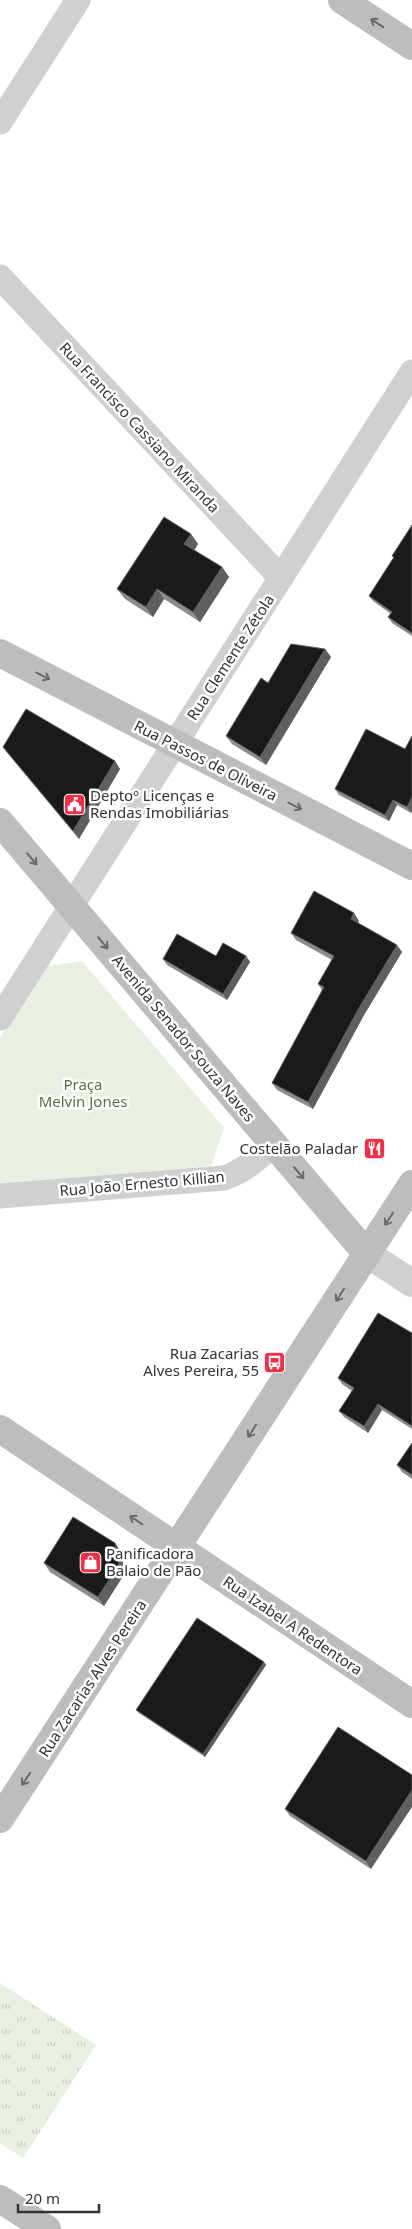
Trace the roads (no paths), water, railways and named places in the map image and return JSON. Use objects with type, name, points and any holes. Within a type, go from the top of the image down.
[{"type":"main road","points":[[342,0],[412,46]]},
{"type":"main road","name":"Rua Passos de Oliveira","points":[[0,653],[412,866]]},
{"type":"main road","name":"Avenida Senador Souza Naves","points":[[0,822],[367,1254]]},
{"type":"main road","name":"Rua Zacarias Alves Pereira","points":[[0,1819],[412,1184]]},
{"type":"main road","name":"Rua Izabel A Redentora","points":[[0,1428],[412,1704]]},
{"type":"main road","points":[[0,2199],[47,2229]]},
{"type":"street","points":[[0,122],[78,0]]},
{"type":"street","name":"Rua Francisco Cassiano Miranda","points":[[0,277],[280,578]]},
{"type":"street","name":"Rua Clemente Zétola","points":[[0,1018],[412,372]]},
{"type":"street","name":"Rua João Ernesto Killian","points":[[0,1196],[224,1178],[238,1173],[250,1165],[274,1144]]},
{"type":"street","points":[[367,1254],[412,1283]]},
{"type":"place","name":"Deptoº Licenças e Rendas Imobiliárias","points":[[74,804]]},
{"type":"place","name":"Costelão Paladar","points":[[374,1148]]},
{"type":"place","name":"Rua Zacarias Alves Pereira, 55","points":[[275,1362]]},
{"type":"place","name":"Panificadora Balaio de Pão","points":[[90,1562]]},
{"type":"park label","name":"Praça Melvin Jones","points":[[83,1092]]}]
